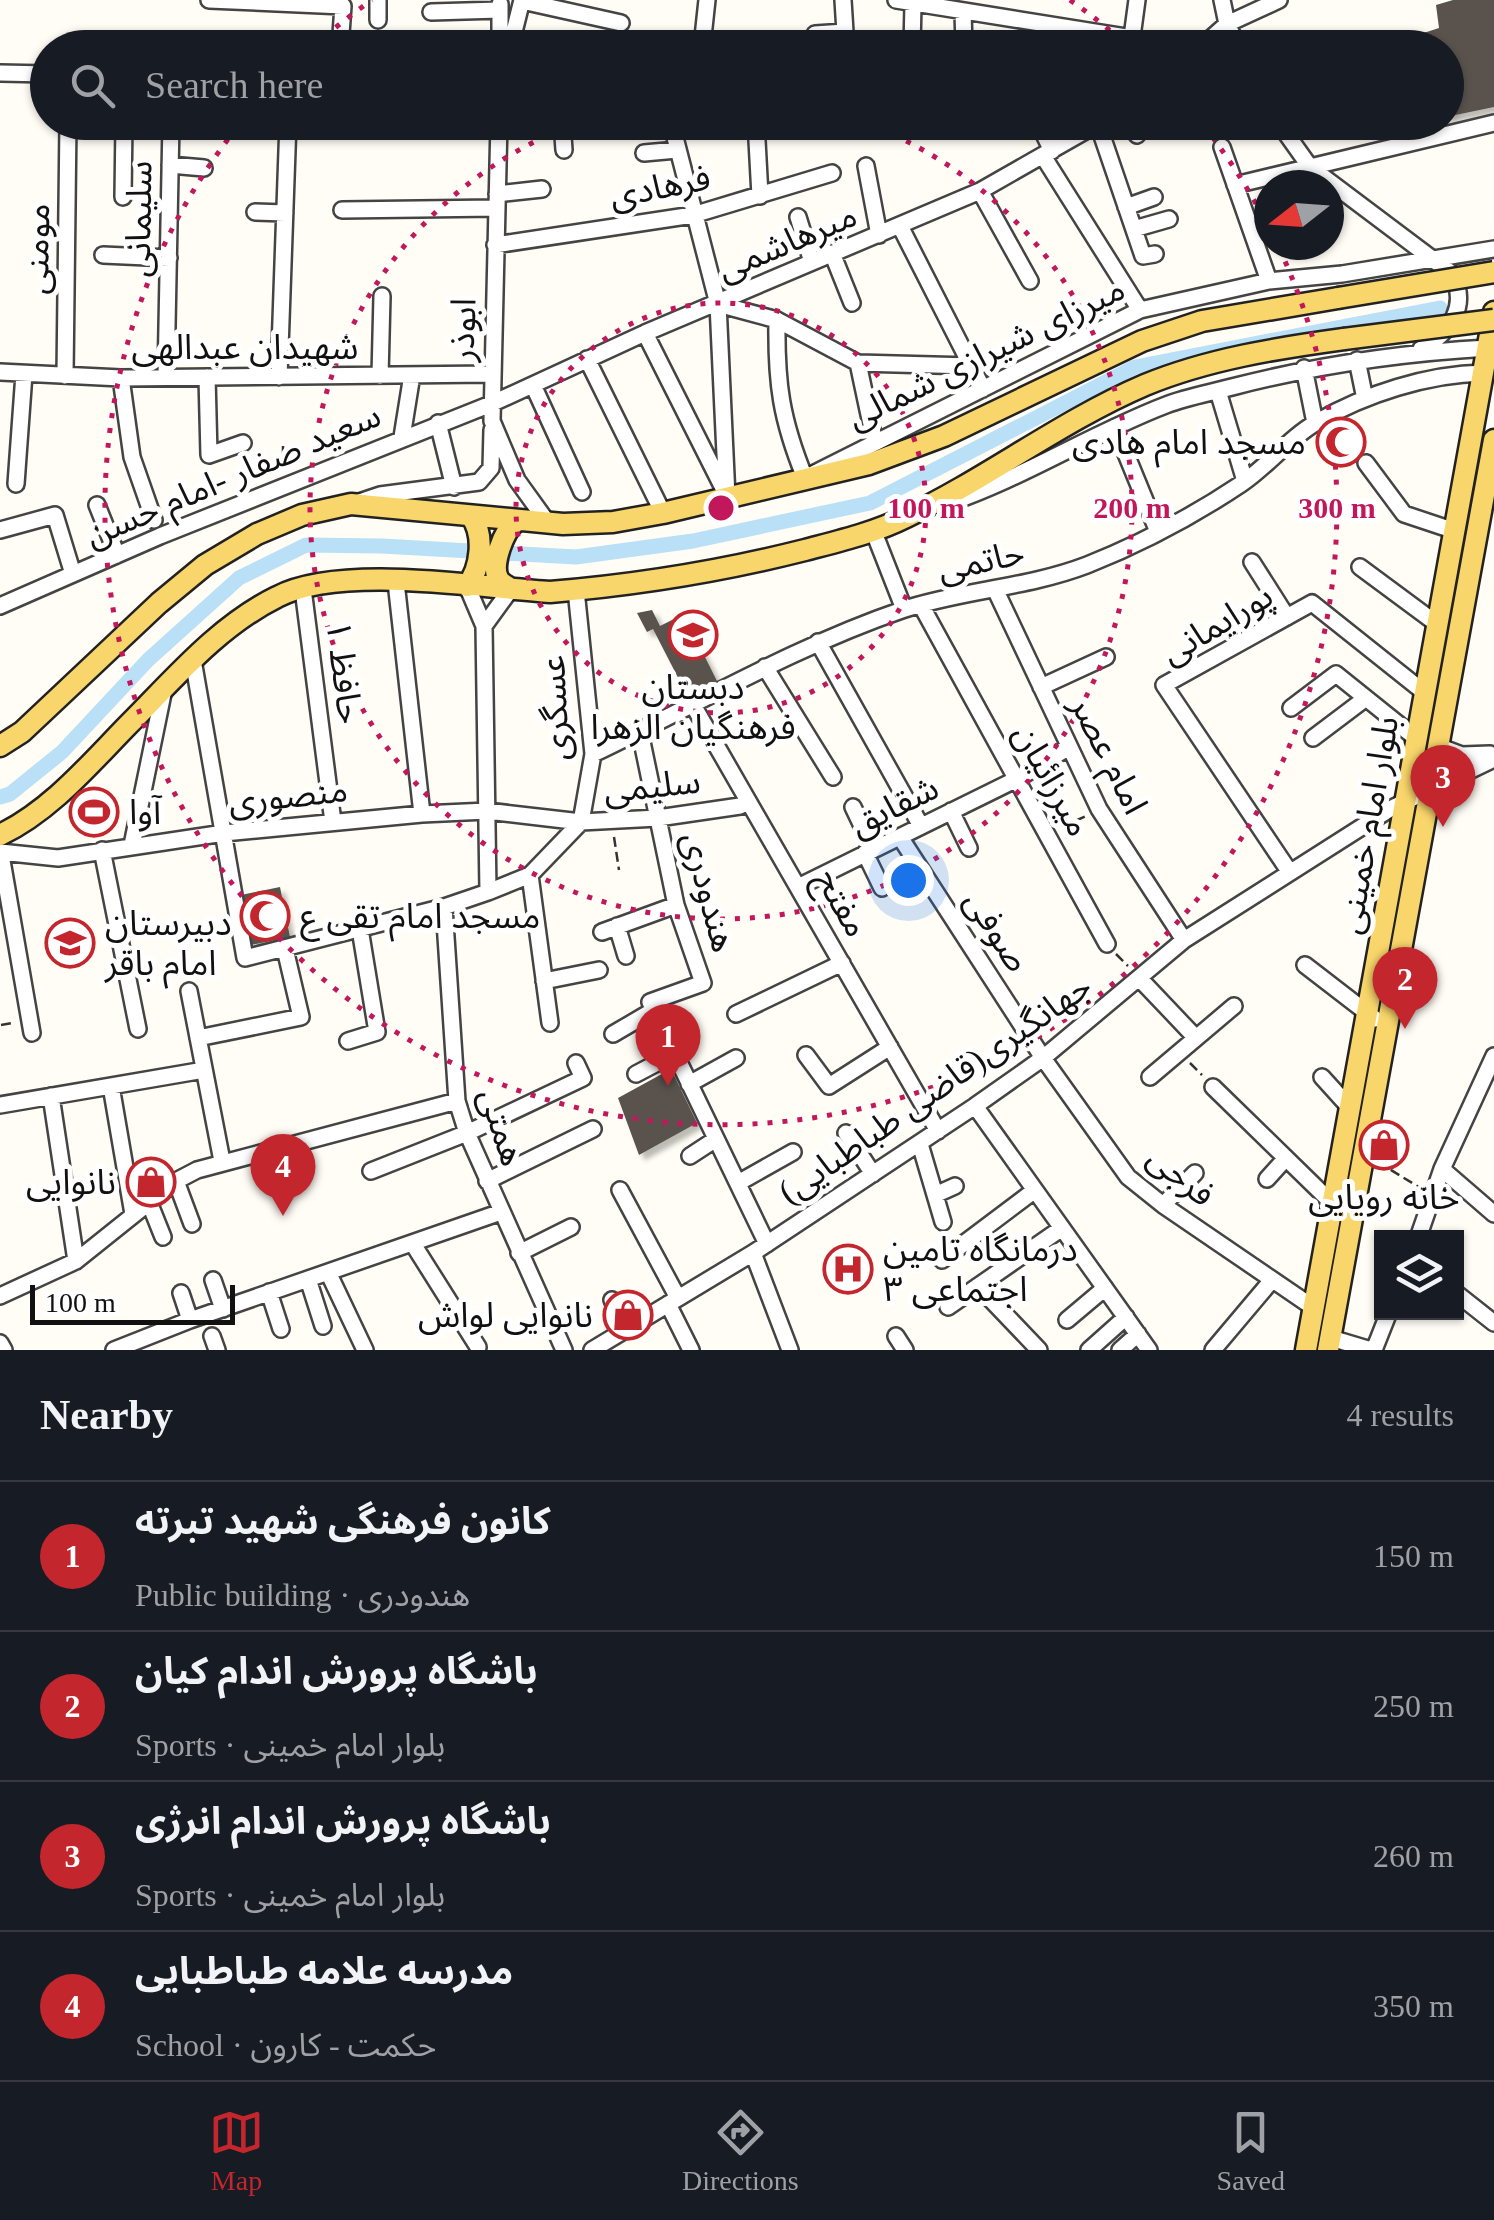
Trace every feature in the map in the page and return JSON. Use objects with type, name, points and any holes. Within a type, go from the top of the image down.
[{"type":"main road","name":"میرزای شیرازی شمالی","points":[[0,746],[22,732],[159,603],[206,565],[257,534],[302,515],[351,504],[509,528],[612,522],[663,514],[869,464],[944,436],[1142,340],[1202,321],[1494,272]]},
{"type":"main road","name":"بلوار امام خمینی","points":[[1306,1350],[1494,312]]},
{"type":"main road","points":[[0,835],[31,818],[67,787],[192,660],[237,621],[280,595],[356,581],[487,581],[576,590],[709,572],[785,555],[906,517],[1144,386],[1200,366],[1344,339],[1494,320]]},
{"type":"main road","name":"بلوار امام خمینی","points":[[1329,1344],[1494,440]]},
{"type":"main road","points":[[476,525],[487,581]]},
{"type":"main road","points":[[487,581],[509,528]]},
{"type":"street","points":[[209,0],[343,6],[341,30]]},
{"type":"street","points":[[378,0],[378,20]]},
{"type":"street","points":[[514,30],[522,0],[621,24]]},
{"type":"street","points":[[704,30],[706,0]]},
{"type":"street","points":[[844,0],[846,30]]},
{"type":"street","points":[[1133,30],[1137,0]]},
{"type":"street","points":[[1222,0],[1230,30]]},
{"type":"street","points":[[1220,30],[1279,0]]},
{"type":"street","points":[[909,30],[905,1],[1084,30]]},
{"type":"street","points":[[430,12],[500,5]]},
{"type":"street","points":[[963,10],[964,30]]},
{"type":"street","points":[[0,73],[30,74]]},
{"type":"street","points":[[1464,130],[1494,123]]},
{"type":"street","name":"مومنی","points":[[65,376],[68,140]]},
{"type":"street","points":[[123,197],[124,140]]},
{"type":"street","name":"سلیمانی","points":[[166,377],[171,140]]},
{"type":"street","points":[[279,377],[287,140]]},
{"type":"street","name":"ابوذر","points":[[498,140],[492,421],[518,480],[548,523]]},
{"type":"street","points":[[563,140],[564,150]]},
{"type":"street","points":[[676,140],[718,304],[727,496]]},
{"type":"street","points":[[757,140],[760,196]]},
{"type":"street","points":[[1043,140],[1047,153],[1140,310]]},
{"type":"street","name":"میرهاشمی","points":[[491,404],[644,333],[980,191],[1070,140]]},
{"type":"street","points":[[1104,140],[1142,256],[1155,254]]},
{"type":"street","points":[[1291,140],[1310,167],[1434,259],[1457,283],[1458,309],[1442,334],[1415,352]]},
{"type":"street","points":[[1235,186],[1423,140]]},
{"type":"street","points":[[1222,147],[1269,280]]},
{"type":"street","points":[[644,153],[678,150]]},
{"type":"street","points":[[170,165],[204,168]]},
{"type":"street","points":[[866,166],[879,235]]},
{"type":"street","name":"فرهادی","points":[[495,244],[692,215],[832,174]]},
{"type":"street","points":[[342,210],[496,201],[542,190]]},
{"type":"street","points":[[980,191],[1030,281]]},
{"type":"street","points":[[1126,206],[1154,198]]},
{"type":"street","points":[[255,212],[285,213]]},
{"type":"street","points":[[798,218],[812,262]]},
{"type":"street","points":[[1134,229],[1169,220]]},
{"type":"street","points":[[900,226],[983,389]]},
{"type":"street","name":"میرزای شیرازی شمالی","points":[[806,478],[1140,310],[1269,280],[1342,274],[1494,248]]},
{"type":"street","points":[[832,254],[852,303]]},
{"type":"street","points":[[103,256],[169,258]]},
{"type":"street","points":[[380,376],[382,296]]},
{"type":"street","points":[[718,304],[778,320],[858,363],[971,366]]},
{"type":"street","points":[[778,320],[776,374],[785,429],[806,478]]},
{"type":"street","points":[[644,333],[727,496]]},
{"type":"street","points":[[906,517],[970,496],[1166,405],[1304,368],[1415,352],[1488,348]]},
{"type":"street","points":[[587,358],[663,514]]},
{"type":"street","points":[[1356,360],[1365,400]]},
{"type":"street","points":[[858,363],[875,443]]},
{"type":"street","points":[[1304,368],[1315,423]]},
{"type":"street","name":"شهیدان عبدالهی","points":[[0,372],[121,378],[492,374]]},
{"type":"street","name":"حاتمی","points":[[593,754],[818,642],[912,607],[1087,565],[1158,532],[1245,481],[1315,423],[1365,400],[1452,374],[1483,373]]},
{"type":"street","points":[[16,484],[24,374]]},
{"type":"street","points":[[402,437],[412,375]]},
{"type":"street","points":[[208,376],[209,455],[242,443]]},
{"type":"street","points":[[121,378],[132,457],[154,520]]},
{"type":"street","points":[[533,384],[582,492]]},
{"type":"street","points":[[1218,391],[1245,481]]},
{"type":"street","name":"سعید صفار -امام حسن","points":[[0,606],[402,437],[491,404]]},
{"type":"street","points":[[351,504],[389,494],[479,482],[491,468],[492,421]]},
{"type":"street","points":[[438,423],[454,487]]},
{"type":"street","points":[[1115,427],[1158,532]]},
{"type":"street","points":[[1366,463],[1404,514],[1455,532]]},
{"type":"street","points":[[97,505],[116,555]]},
{"type":"street","points":[[0,530],[55,515],[73,574]]},
{"type":"street","name":"میرزائیان","points":[[873,530],[912,607],[1016,779],[1107,944]]},
{"type":"street","points":[[1252,562],[1287,617]]},
{"type":"street","points":[[1360,567],[1437,624]]},
{"type":"street","points":[[487,581],[484,626],[488,892]]},
{"type":"street","points":[[484,626],[487,581]]},
{"type":"street","points":[[396,582],[422,814]]},
{"type":"street","name":"حافظ ۱","points":[[303,589],[333,822]]},
{"type":"street","name":"امام عصر","points":[[995,589],[1100,809],[1184,940]]},
{"type":"street","name":"عسگری","points":[[576,590],[593,754],[581,822]]},
{"type":"street","name":"پورایمانی","points":[[1289,872],[1164,685],[1312,603],[1425,693]]},
{"type":"street","points":[[818,642],[921,826]]},
{"type":"street","points":[[1041,687],[1106,657]]},
{"type":"street","points":[[192,660],[224,833]]},
{"type":"street","points":[[765,668],[833,777]]},
{"type":"street","points":[[1291,708],[1336,674],[1417,739]]},
{"type":"street","points":[[132,844],[164,690]]},
{"type":"street","points":[[1314,738],[1366,698]]},
{"type":"street","name":"مفتح","points":[[693,705],[938,1131]]},
{"type":"street","name":"هندودری","points":[[640,732],[676,906],[704,983],[650,1002],[654,1010]]},
{"type":"street","points":[[1438,746],[1462,756],[1494,756]]},
{"type":"street","name":"شقایق","points":[[798,886],[1016,779],[1069,747]]},
{"type":"street","name":"جهانگیری(قاضی طباطبایی)","points":[[592,1350],[768,1244],[975,1106],[1044,1058],[1184,940],[1406,802],[1494,756]]},
{"type":"street","name":"سلیمی","points":[[224,833],[244,958],[444,908],[488,892],[530,875],[581,822],[658,818],[740,806]]},
{"type":"street","points":[[854,807],[882,888]]},
{"type":"street","name":"منصوری","points":[[32,1033],[1,853],[58,858],[224,833],[487,810],[581,822]]},
{"type":"street","points":[[951,812],[969,848]]},
{"type":"street","name":"صوفی","points":[[900,836],[1044,1058]]},
{"type":"street","points":[[102,850],[138,1029]]},
{"type":"street","points":[[530,875],[550,1023]]},
{"type":"street","points":[[626,956],[609,929],[676,906]]},
{"type":"street","name":"همتی","points":[[444,908],[457,1102],[487,1181],[564,1350]]},
{"type":"street","points":[[348,1041],[377,1032],[360,929]]},
{"type":"street","points":[[198,1038],[308,1016],[286,949]]},
{"type":"street","points":[[736,1014],[842,963]]},
{"type":"street","points":[[1304,965],[1387,1026]]},
{"type":"street","points":[[544,980],[570,968],[599,970]]},
{"type":"street","points":[[1139,978],[1196,1038]]},
{"type":"street","points":[[188,991],[222,1161]]},
{"type":"street","points":[[1150,1077],[1234,1006]]},
{"type":"street","points":[[613,1034],[654,1010],[768,1244]]},
{"type":"street","points":[[806,1056],[828,1086],[890,1047]]},
{"type":"street","points":[[636,1074],[674,1054]]},
{"type":"street","points":[[689,1084],[736,1058]]},
{"type":"street","name":"فرجی","points":[[1044,1058],[1128,1177],[1314,1308]]},
{"type":"street","points":[[1421,1230],[1442,1170],[1493,1062]]},
{"type":"street","points":[[371,1171],[467,1133],[583,1078],[576,1063]]},
{"type":"street","points":[[0,1104],[204,1070]]},
{"type":"street","points":[[1322,1077],[1350,1108]]},
{"type":"street","points":[[111,1086],[133,1214]]},
{"type":"street","points":[[1213,1087],[1333,1204]]},
{"type":"street","points":[[51,1096],[76,1261]]},
{"type":"street","points":[[0,1296],[76,1261],[176,1180],[222,1161],[457,1102]]},
{"type":"street","points":[[975,1106],[1149,1350]]},
{"type":"street","points":[[487,1181],[593,1129]]},
{"type":"street","points":[[846,1133],[873,1174]]},
{"type":"street","points":[[690,1156],[716,1139]]},
{"type":"street","points":[[920,1144],[943,1222]]},
{"type":"street","points":[[738,1183],[793,1152]]},
{"type":"street","points":[[1266,1179],[1286,1158]]},
{"type":"street","points":[[1442,1170],[1494,1214]]},
{"type":"street","points":[[1163,1205],[1194,1173]]},
{"type":"street","points":[[176,1180],[192,1224]]},
{"type":"street","points":[[935,1195],[954,1186]]},
{"type":"street","points":[[620,1190],[673,1301],[691,1350]]},
{"type":"street","points":[[942,1260],[1035,1190]]},
{"type":"street","points":[[149,1202],[163,1237]]},
{"type":"street","points":[[114,1350],[501,1212]]},
{"type":"street","points":[[519,1254],[571,1227]]},
{"type":"street","points":[[948,1307],[1062,1228]]},
{"type":"street","points":[[413,1244],[478,1346]]},
{"type":"street","points":[[753,1253],[790,1350]]},
{"type":"street","points":[[328,1272],[366,1350]]},
{"type":"street","points":[[308,1279],[323,1326]]},
{"type":"street","points":[[213,1280],[223,1308]]},
{"type":"street","points":[[1213,1350],[1272,1280]]},
{"type":"street","points":[[978,1286],[1039,1350]]},
{"type":"street","points":[[1075,1319],[1105,1288]]},
{"type":"street","points":[[270,1292],[280,1328]]},
{"type":"street","points":[[182,1293],[190,1320]]},
{"type":"street","points":[[612,1300],[628,1328]]},
{"type":"street","points":[[1464,1300],[1494,1324]]},
{"type":"street","points":[[1089,1350],[1126,1318]]},
{"type":"street","points":[[1329,1344],[1373,1350],[1386,1320]]},
{"type":"street","points":[[1120,1350],[1138,1334]]},
{"type":"street","points":[[0,1343],[4,1350]]},
{"type":"path","points":[[282,446],[283,487]]},
{"type":"path","points":[[1047,834],[1100,809]]},
{"type":"path","points":[[611,820],[619,870]]},
{"type":"path","points":[[1107,944],[1139,978]]},
{"type":"path","points":[[1180,1052],[1213,1087]]},
{"type":"path","points":[[1364,1153],[1432,1195]]},
{"type":"building","points":[[1453,0],[1494,0],[1494,107],[1464,113],[1464,30],[1433,30],[1439,28],[1436,5]]},
{"type":"building","points":[[652,610],[660,626],[690,611],[696,623],[690,627],[717,681],[688,697],[653,629],[647,632],[637,613]]},
{"type":"building","name":"مسجد امام تقی ع","points":[[280,887],[290,937],[251,945],[241,895]]},
{"type":"building","points":[[671,1069],[697,1123],[639,1155],[618,1098]]},
{"type":"waterway","points":[[0,797],[10,794],[62,752],[148,660],[239,578],[306,545],[576,557],[693,541],[870,503],[1135,367],[1440,308]]},
{"type":"place","name":"مسجد امام هادی","points":[[1341,442]]},
{"type":"place","name":"دبستان فرهنگیان الزهرا","points":[[693,635]]},
{"type":"place","name":"آوا","points":[[94,812]]},
{"type":"place","name":"باشگاه پرورش اندام انرژی","points":[[1443,827]]},
{"type":"place","name":"مسجد امام تقی ع","points":[[265,916]]},
{"type":"place","name":"دبیرستان امام باقر","points":[[70,943]]},
{"type":"place","name":"باشگاه پرورش اندام کیان","points":[[1405,1029]]},
{"type":"place","name":"کانون فرهنگی شهید تبرته","points":[[668,1086]]},
{"type":"place","name":"خانه رویایی","points":[[1384,1145]]},
{"type":"place","name":"نانوایی","points":[[151,1182]]},
{"type":"place","name":"مدرسه علامه طباطبایی","points":[[283,1216]]},
{"type":"place","name":"درمانگاه تامین اجتماعی ۳","points":[[848,1269]]},
{"type":"place","name":"نانوایی لواش","points":[[628,1315]]}]
